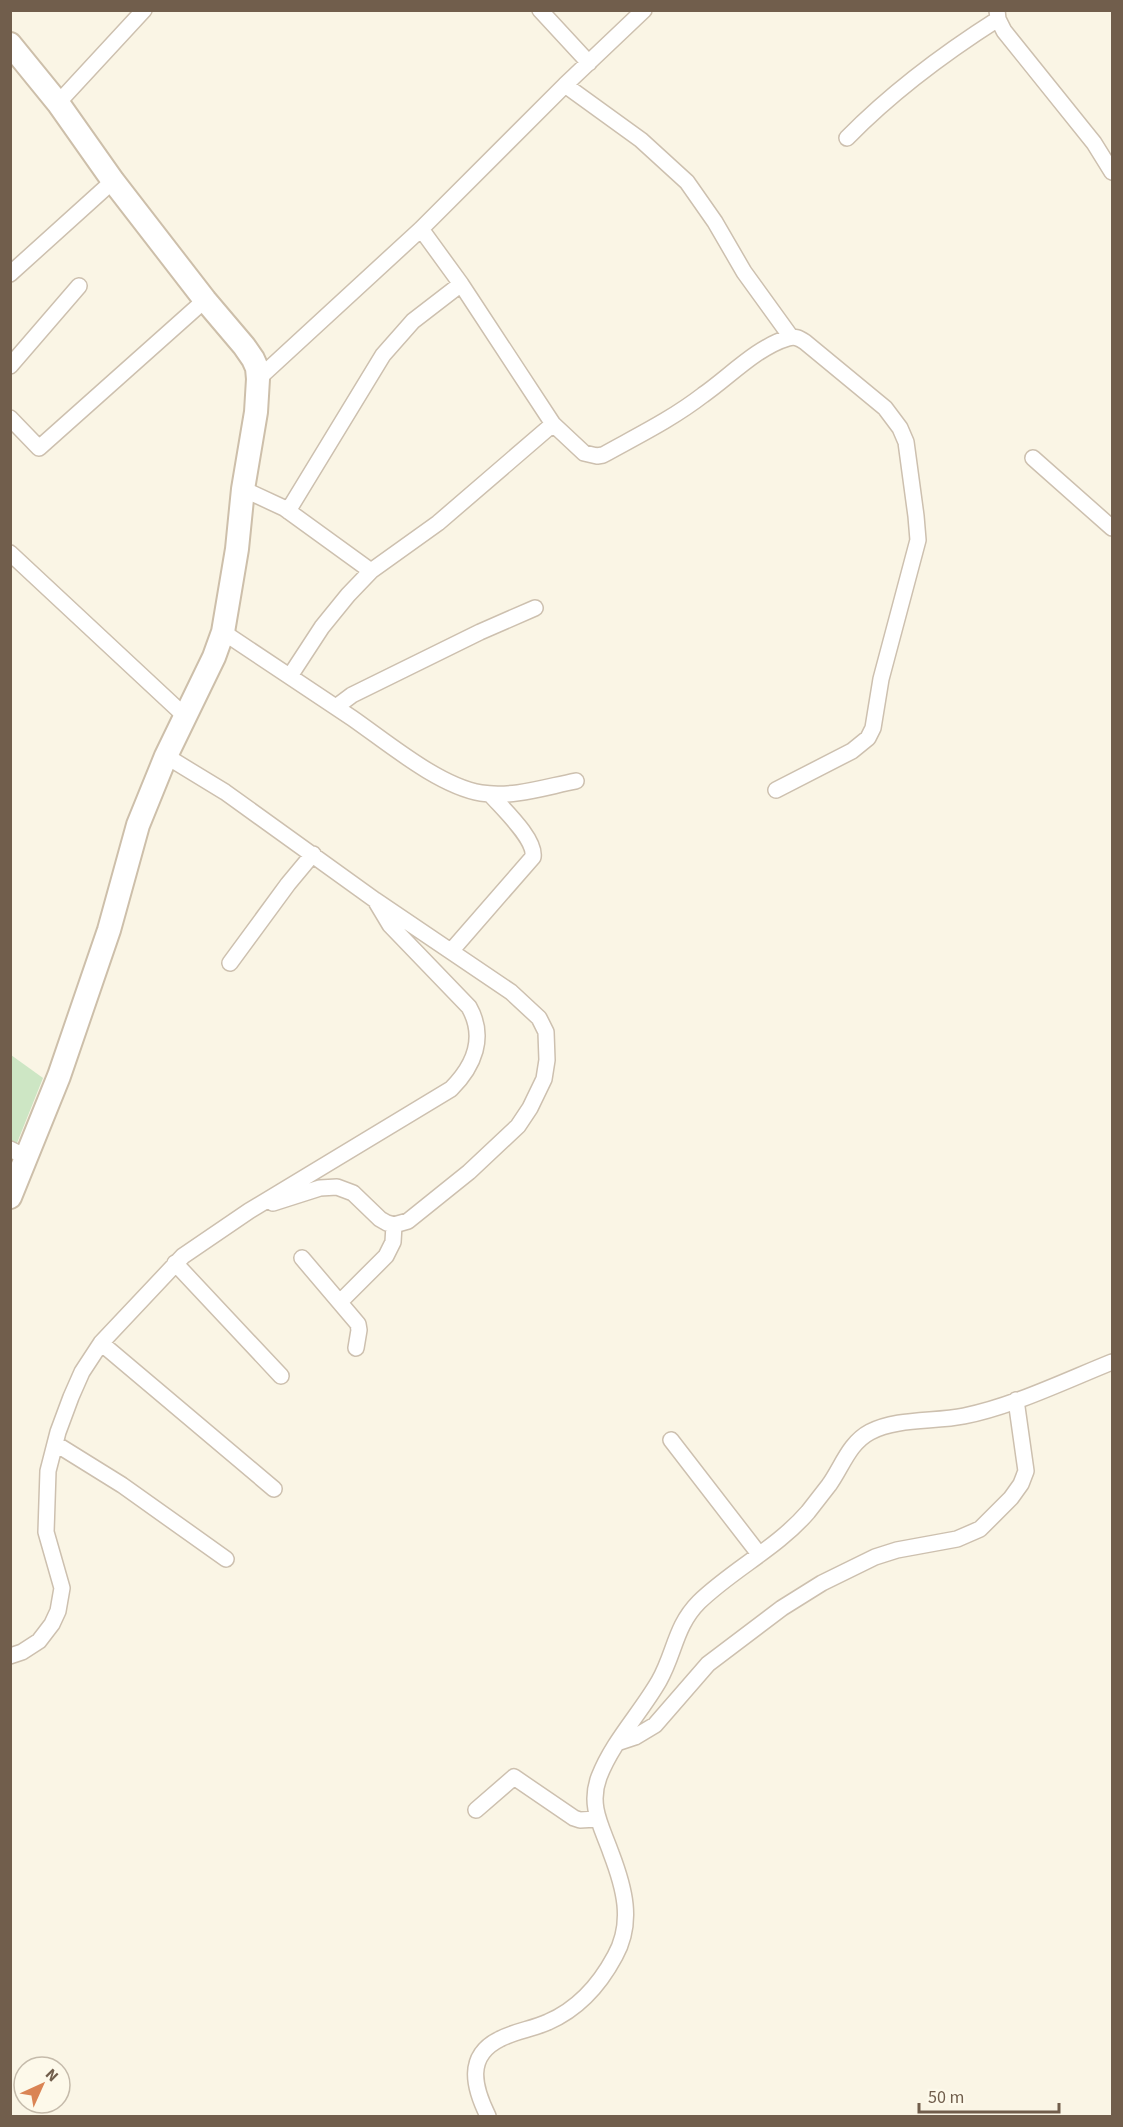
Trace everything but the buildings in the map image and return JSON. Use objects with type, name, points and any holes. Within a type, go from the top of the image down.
[{"type":"street","points":[[58,103],[144,10]]},
{"type":"street","points":[[540,10],[589,63]]},
{"type":"street","points":[[258,379],[422,229],[565,85],[644,10]]},
{"type":"street","points":[[847,138],[876,108],[997,15],[1004,31],[1094,143],[1113,172]]},
{"type":"street","points":[[10,1197],[18,1153],[58,1076],[109,930],[138,825],[166,756],[214,657],[223,632],[256,412],[258,379],[253,359],[113,181],[58,103],[13,52]]},
{"type":"street","points":[[565,85],[640,140],[687,182],[715,222],[744,272],[791,337]]},
{"type":"street","points":[[10,274],[113,181]]},
{"type":"street","points":[[422,229],[553,424],[584,453],[603,455],[657,426],[703,396],[741,366],[773,345],[791,337],[805,342],[870,395],[896,420],[906,442],[918,540],[881,679],[873,728],[868,738],[852,751],[776,790]]},
{"type":"street","points":[[288,511],[383,355],[414,321],[461,284]]},
{"type":"street","points":[[10,366],[79,286]]},
{"type":"street","points":[[10,418],[39,448],[205,300]]},
{"type":"street","points":[[290,676],[322,627],[371,571],[438,523],[553,424]]},
{"type":"street","points":[[1033,458],[1113,528]]},
{"type":"street","points":[[243,489],[288,511],[371,571]]},
{"type":"street","points":[[10,553],[186,717]]},
{"type":"street","points":[[336,707],[352,695],[480,632],[536,608]]},
{"type":"street","points":[[223,632],[444,780],[466,789],[490,794],[517,793],[576,781]]},
{"type":"street","points":[[166,756],[225,792],[375,900],[511,992],[539,1018],[546,1032],[547,1060],[544,1079],[530,1108],[518,1125],[469,1172],[408,1221],[394,1225],[380,1219],[353,1193],[338,1186],[320,1188],[249,1211]]},
{"type":"street","points":[[452,950],[533,856],[534,850],[529,840],[490,794]]},
{"type":"street","points":[[230,963],[288,884],[313,855]]},
{"type":"street","points":[[10,1656],[33,1645],[44,1635],[58,1611],[62,1588],[46,1532],[48,1471],[70,1397],[82,1372],[101,1343],[175,1263],[249,1211],[452,1089],[469,1070],[477,1027],[469,1007],[398,934],[375,900]]},
{"type":"street","points":[[339,1302],[386,1256],[393,1242],[394,1225]]},
{"type":"street","points":[[302,1258],[358,1324],[356,1348]]},
{"type":"street","points":[[175,1263],[281,1376]]},
{"type":"street","points":[[101,1343],[274,1489]]},
{"type":"street","points":[[488,2116],[475,2085],[474,2070],[482,2054],[500,2039],[549,2022],[579,2001],[603,1978],[620,1948],[627,1924],[626,1902],[611,1852],[597,1819],[595,1800],[599,1777],[620,1735],[658,1682],[687,1614],[723,1579],[794,1527],[829,1485],[860,1438],[890,1425],[966,1416],[1016,1400],[1113,1362]]},
{"type":"street","points":[[617,1743],[635,1737],[655,1725],[708,1664],[782,1608],[822,1583],[875,1557],[897,1550],[957,1539],[980,1529],[1011,1498],[1026,1471],[1016,1400]]},
{"type":"street","points":[[671,1440],[759,1554]]},
{"type":"street","points":[[56,1444],[122,1485],[226,1559]]},
{"type":"street","points":[[476,1810],[514,1777],[574,1818],[597,1819]]},
{"type":"green space","points":[[11,1055],[43,1078],[11,1158]]}]
